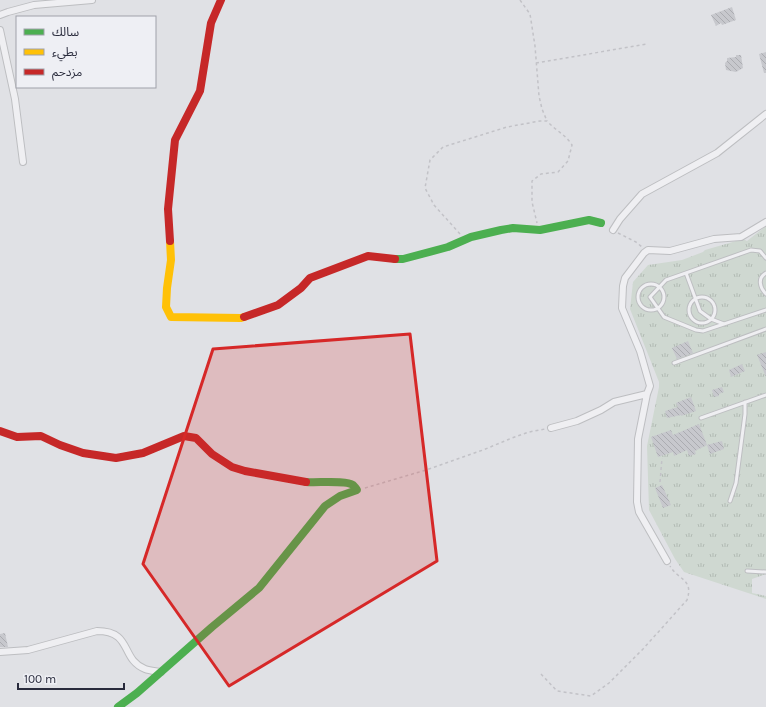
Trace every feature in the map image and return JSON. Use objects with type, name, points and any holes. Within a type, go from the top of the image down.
[{"type":"street","points":[[0,15],[34,5],[92,0]]},
{"type":"street","points":[[222,0],[211,23],[200,91],[175,140],[168,209],[171,260],[166,307],[171,317],[241,318],[278,305],[301,288],[310,278],[346,263],[368,256],[403,259],[448,247],[465,239],[513,228],[538,230],[589,220],[601,223]]},
{"type":"street","points":[[0,30],[15,99],[23,162]]},
{"type":"street","points":[[613,230],[620,219],[642,194],[717,153],[766,114]]},
{"type":"street","points":[[667,561],[639,512],[637,502],[638,439],[650,386],[640,350],[622,308],[625,278],[648,250],[670,251],[714,239],[741,237],[766,222]]},
{"type":"street","points":[[551,428],[577,421],[614,402],[647,394]]},
{"type":"street","points":[[0,431],[17,437],[41,436],[60,445],[83,453],[116,458],[143,453],[184,436],[190,436],[196,438],[212,454],[232,467],[245,471],[310,482],[345,482],[353,485],[357,490],[334,498],[259,588],[160,672],[137,694],[118,707]]},
{"type":"street","points":[[0,652],[28,650],[97,631],[109,631],[120,637],[130,656],[140,667],[146,670],[160,672]]},
{"type":"lane","points":[[766,258],[760,251],[751,250],[666,280],[650,297],[664,317],[696,330],[703,331],[766,310]]},
{"type":"lane","points":[[686,273],[700,311],[712,319],[724,324]]},
{"type":"lane","points":[[766,273],[763,274],[760,281],[761,288],[766,294]]},
{"type":"lane","points":[[651,284],[660,287],[663,290],[665,297],[663,304],[658,310],[652,311],[645,309],[640,304],[638,298],[639,291],[644,286],[651,284]]},
{"type":"lane","points":[[704,297],[715,305],[716,312],[712,319],[707,323],[700,324],[694,321],[689,315],[688,308],[691,302],[696,299],[704,297]]},
{"type":"lane","points":[[674,363],[766,329]]},
{"type":"lane","points":[[701,418],[766,394]]},
{"type":"lane","points":[[730,501],[736,482],[745,414],[745,402]]},
{"type":"lane","points":[[747,571],[766,572]]},
{"type":"path","points":[[520,0],[530,14],[539,96],[542,109],[547,121],[559,133],[567,137],[572,146],[568,161],[558,172],[541,174],[532,181],[532,202],[538,230]]},
{"type":"path","points":[[536,63],[647,44]]},
{"type":"path","points":[[465,239],[434,205],[425,188],[430,160],[443,147],[507,127],[547,121]]},
{"type":"path","points":[[613,230],[648,250]]},
{"type":"path","points":[[357,490],[372,487],[426,470],[529,432],[551,428]]},
{"type":"path","points":[[660,482],[662,458]]},
{"type":"path","points":[[542,674],[557,691],[590,696],[609,683],[643,649],[687,600],[690,593],[688,585],[685,580],[673,572],[667,561]]},
{"type":"highlighted area","points":[[410,334],[437,561],[229,686],[143,564],[213,349]]},
{"type":"green space","points":[[766,226],[766,574],[752,579],[752,593],[766,596],[766,599],[684,572],[675,559],[649,510],[647,446],[659,382],[630,309],[633,282],[648,265],[682,260],[705,250],[743,239],[747,241]]},
{"type":"building","points":[[732,7],[736,20],[722,25],[721,23],[716,26],[711,15]]},
{"type":"building","points":[[766,52],[766,73],[764,73],[759,54]]},
{"type":"building","points":[[736,55],[741,55],[743,68],[736,72],[726,70],[725,63],[727,58],[736,57]]},
{"type":"building","points":[[688,341],[693,353],[677,359],[672,348]]},
{"type":"building","points":[[766,352],[766,377],[757,355]]},
{"type":"building","points":[[742,364],[745,371],[731,377],[729,370]]},
{"type":"building","points":[[722,387],[724,392],[719,394],[719,396],[714,397],[712,390]]},
{"type":"building","points":[[691,397],[696,411],[681,416],[667,418],[665,411],[678,407],[676,403]]},
{"type":"building","points":[[699,424],[707,445],[695,451],[696,454],[689,456],[687,450],[674,456],[673,452],[658,457],[651,437],[671,430],[673,435]]},
{"type":"building","points":[[722,441],[724,449],[710,454],[707,445]]},
{"type":"building","points":[[662,485],[671,505],[663,508],[655,488]]},
{"type":"building","points":[[5,633],[8,647],[0,647],[0,634]]},
{"type":"traffic: fast","points":[[395,259],[403,259],[448,247],[471,237],[501,230],[513,228],[540,230],[589,220],[601,223]]},
{"type":"traffic: fast","points":[[118,707],[137,693],[259,588],[325,506],[340,496],[357,490],[349,483],[306,482]]},
{"type":"traffic: slow","points":[[170,241],[171,260],[166,307],[171,317],[244,317]]},
{"type":"traffic: jam","points":[[170,241],[168,209],[175,140],[200,91],[211,23],[221,0]]},
{"type":"traffic: jam","points":[[244,317],[278,305],[301,288],[310,278],[368,256],[395,259]]},
{"type":"traffic: jam","points":[[0,431],[17,437],[41,436],[60,445],[83,453],[116,458],[143,453],[184,436],[196,438],[212,454],[232,467],[245,471],[306,482]]}]
